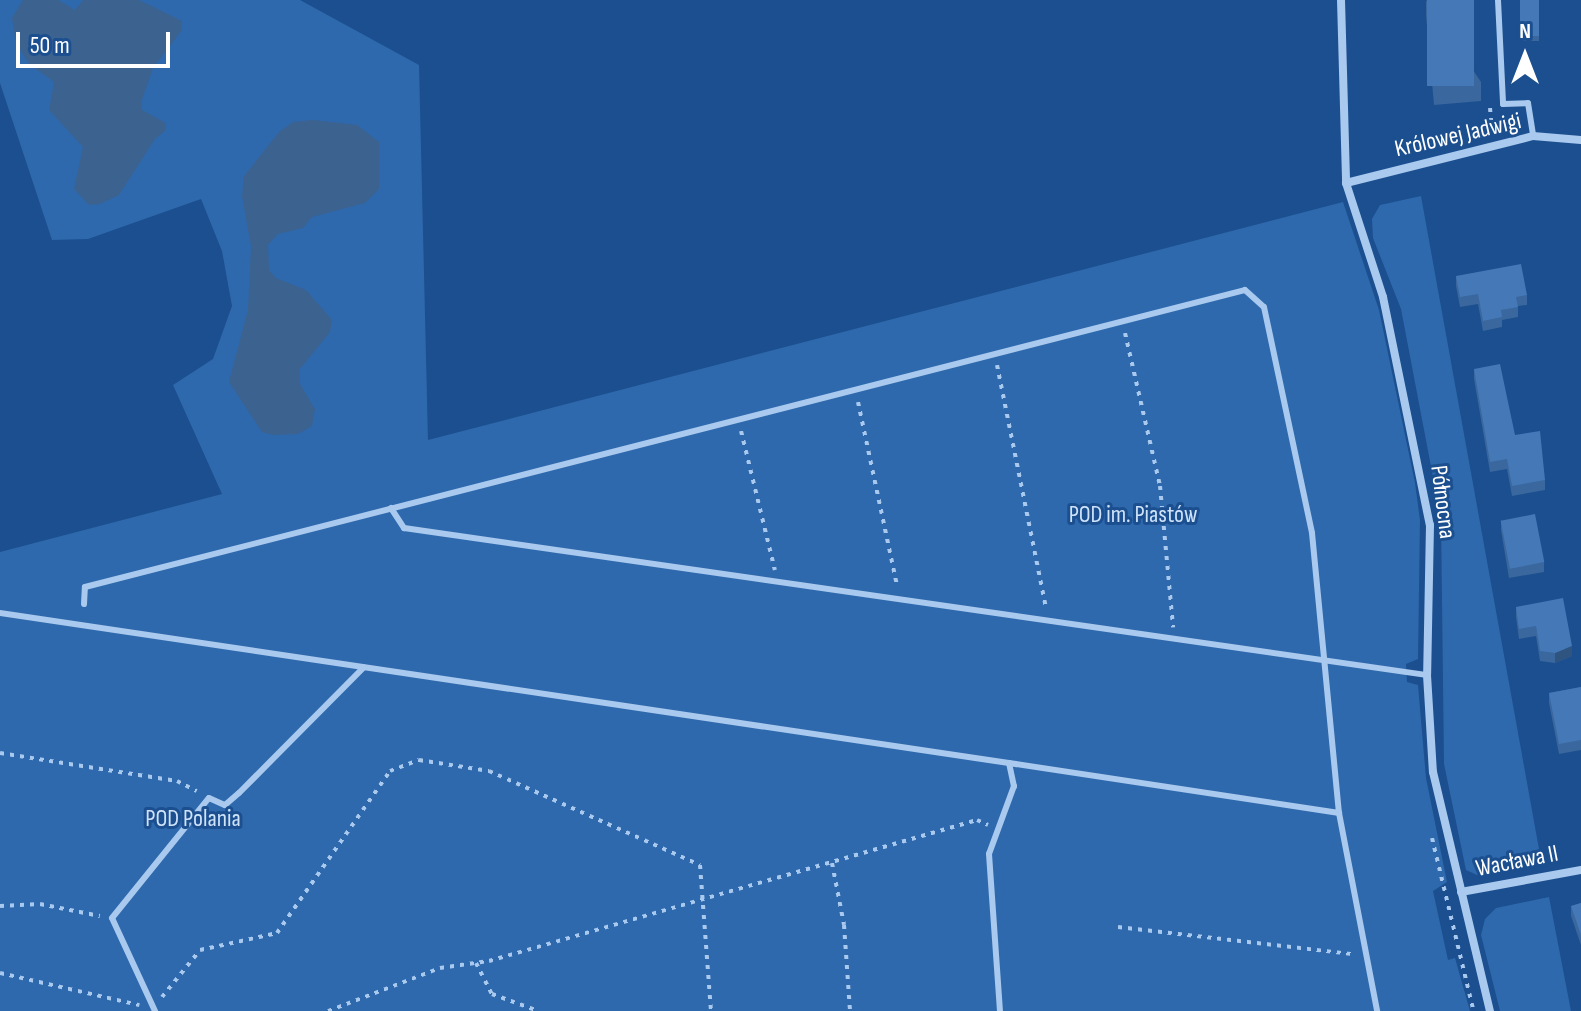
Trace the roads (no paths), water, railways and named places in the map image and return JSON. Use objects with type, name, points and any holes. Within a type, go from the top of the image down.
[{"type":"street","name":"Północna","points":[[1341,0],[1346,183],[1383,297],[1430,525],[1427,675],[1433,772],[1490,1011]]},
{"type":"street","name":"Królowej Jadwigi","points":[[1346,183],[1533,136],[1581,140]]},
{"type":"street","name":"Wacława II","points":[[1461,892],[1581,870]]},
{"type":"lane","points":[[1498,0],[1503,104],[1528,103],[1533,136]]},
{"type":"lane","points":[[84,604],[85,587],[1230,290],[1255,293],[1264,307],[1312,533],[1327,661],[1339,813],[1362,955],[1377,1011]]},
{"type":"lane","points":[[391,508],[404,528],[1427,675]]},
{"type":"lane","points":[[0,613],[1339,813]]},
{"type":"lane","points":[[154,1009],[112,918],[209,798],[225,805],[364,667]]},
{"type":"lane","points":[[1000,1011],[989,854],[995,828],[1014,786],[1009,763]]},
{"type":"park label","name":"POD im. Piastów","points":[[1133,515]]},
{"type":"park label","name":"POD Polania","points":[[193,819]]}]
